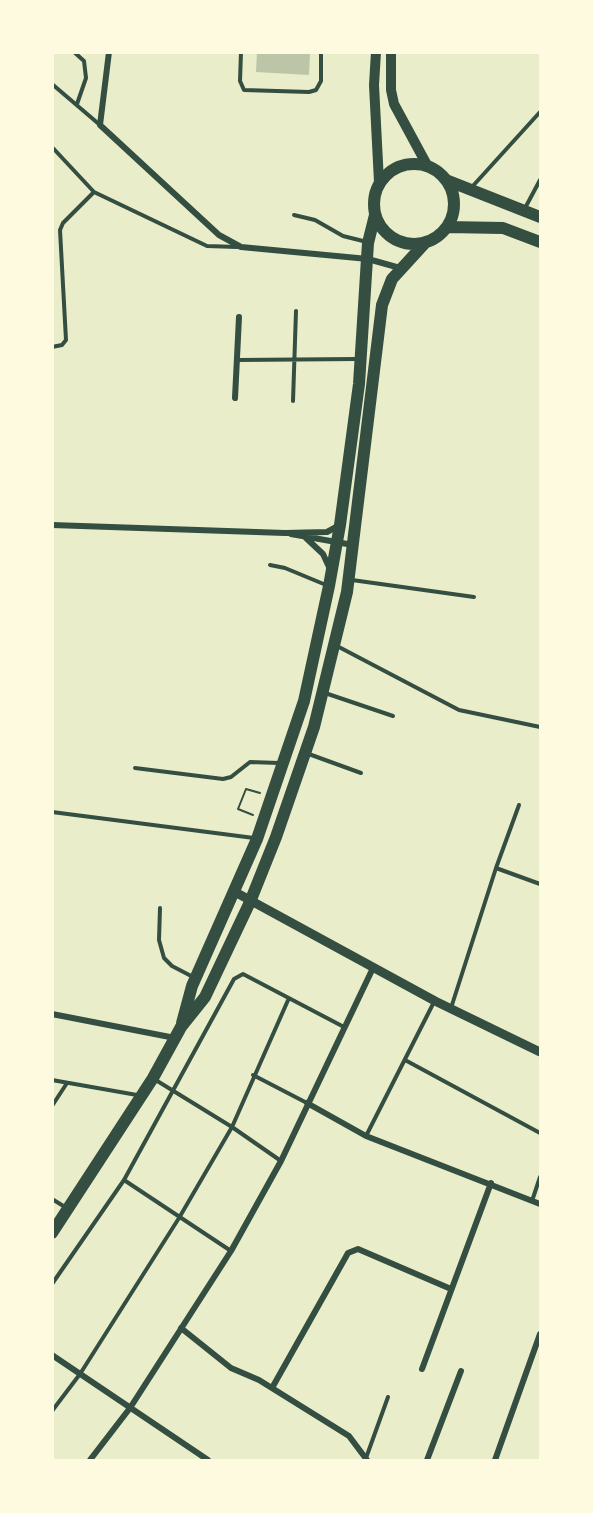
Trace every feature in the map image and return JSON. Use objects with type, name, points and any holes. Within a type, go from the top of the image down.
[{"type":"highway","points":[[178,1033],[195,978],[257,839],[304,700],[331,581],[340,525],[361,359],[368,243],[375,215],[375,193],[379,182],[395,167],[405,164],[427,165],[446,180],[540,217]]},
{"type":"highway","points":[[52,1233],[142,1096],[178,1033],[205,997],[250,902],[306,753],[323,693],[348,580],[382,305],[386,290],[400,268],[425,243],[441,234],[447,227],[454,203],[446,180]]},
{"type":"highway","points":[[375,215],[389,236],[406,243],[425,243]]},
{"type":"highway","points":[[447,227],[503,228],[540,242]]},
{"type":"main road","points":[[376,52],[374,85],[379,182]]},
{"type":"main road","points":[[391,52],[391,90],[394,104],[427,165]]},
{"type":"street","points":[[109,52],[100,125],[219,235],[241,247],[368,259],[400,268]]},
{"type":"street","points":[[235,398],[239,317]]},
{"type":"street","points":[[52,525],[327,532],[340,525]]},
{"type":"street","points":[[285,532],[353,545]]},
{"type":"street","points":[[306,537],[323,554],[331,581]]},
{"type":"street","points":[[235,892],[435,1001],[540,1052]]},
{"type":"street","points":[[90,1461],[130,1408],[231,1251],[281,1161],[373,968]]},
{"type":"street","points":[[52,1014],[178,1033]]},
{"type":"street","points":[[307,1103],[366,1136],[540,1204]]},
{"type":"street","points":[[422,1369],[491,1183]]},
{"type":"street","points":[[272,1388],[348,1252],[358,1249],[451,1289]]},
{"type":"street","points":[[181,1328],[231,1368],[272,1388],[349,1436],[366,1460]]},
{"type":"street","points":[[495,1461],[540,1334]]},
{"type":"street","points":[[52,1355],[208,1461]]},
{"type":"street","points":[[427,1461],[461,1371]]},
{"type":"lane","points":[[74,52],[84,61],[86,78],[77,105]]},
{"type":"lane","points":[[241,52],[240,81],[244,90],[297,92],[316,90],[321,81],[321,52]]},
{"type":"lane","points":[[52,84],[100,125]]},
{"type":"lane","points":[[470,189],[540,112]]},
{"type":"lane","points":[[52,147],[94,192],[207,246],[241,247]]},
{"type":"lane","points":[[523,210],[540,180]]},
{"type":"lane","points":[[52,346],[62,345],[66,340],[60,230],[63,223],[94,192]]},
{"type":"lane","points":[[294,215],[315,220],[343,236],[368,243]]},
{"type":"lane","points":[[293,400],[296,311]]},
{"type":"lane","points":[[237,360],[361,359]]},
{"type":"lane","points":[[270,565],[331,581]]},
{"type":"lane","points":[[348,580],[474,597]]},
{"type":"lane","points":[[334,644],[459,710],[540,727]]},
{"type":"lane","points":[[323,693],[393,716]]},
{"type":"lane","points":[[306,753],[361,773]]},
{"type":"lane","points":[[135,768],[223,779],[255,760],[283,763]]},
{"type":"lane","points":[[450,1008],[519,804]]},
{"type":"lane","points":[[52,812],[257,839]]},
{"type":"lane","points":[[496,868],[540,884]]},
{"type":"lane","points":[[160,908],[159,940],[164,958],[172,966],[195,978]]},
{"type":"lane","points":[[52,1284],[124,1180],[234,979],[243,974],[344,1027]]},
{"type":"lane","points":[[52,1411],[80,1374],[179,1218],[232,1127],[253,1075],[289,998]]},
{"type":"lane","points":[[366,1136],[435,1001]]},
{"type":"lane","points":[[405,1060],[540,1133]]},
{"type":"lane","points":[[253,1075],[307,1103]]},
{"type":"lane","points":[[153,1078],[232,1127],[281,1161]]},
{"type":"lane","points":[[52,1080],[142,1096]]},
{"type":"lane","points":[[52,1106],[67,1083]]},
{"type":"lane","points":[[532,1201],[540,1177]]},
{"type":"lane","points":[[124,1180],[231,1251]]},
{"type":"lane","points":[[52,1199],[68,1209]]},
{"type":"lane","points":[[366,1460],[388,1397]]},
{"type":"path","points":[[238,809],[246,789]]},
{"type":"building","points":[[257,52],[310,52],[309,75],[256,72]]}]
